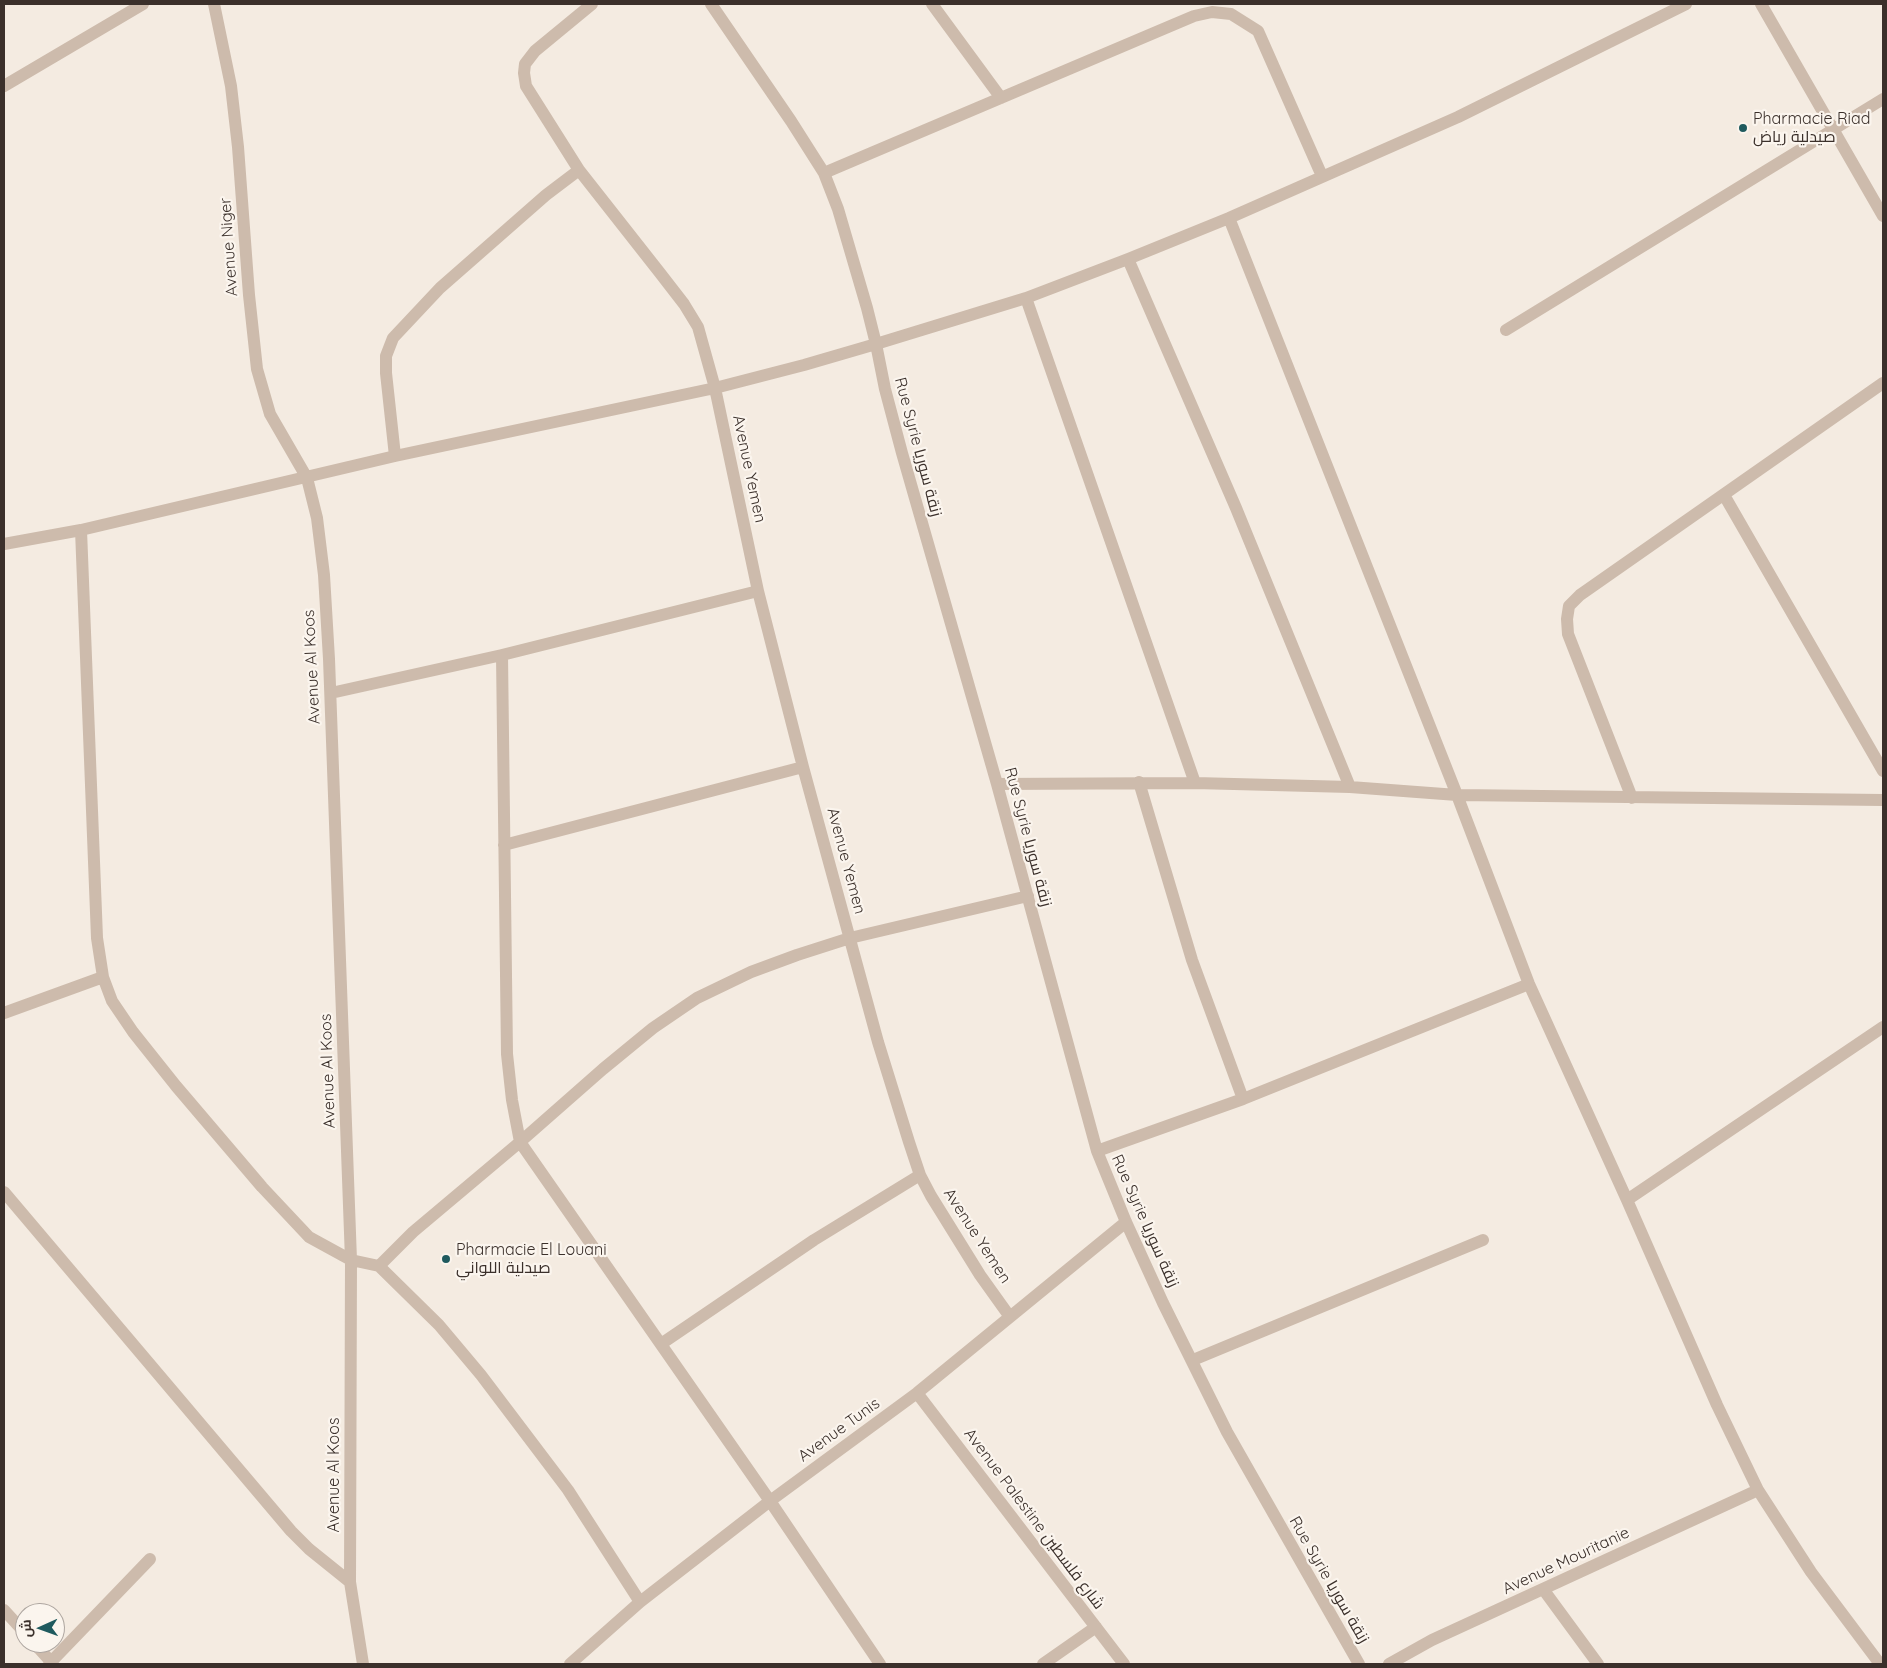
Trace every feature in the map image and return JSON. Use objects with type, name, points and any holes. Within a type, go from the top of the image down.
[{"type":"street","points":[[4,86],[143,4]]},
{"type":"street","name":"Avenue Niger","points":[[214,4],[231,86],[238,148],[249,295],[258,369],[270,414],[307,478]]},
{"type":"street","name":"Avenue Yemen","points":[[592,4],[535,51],[525,64],[526,86],[579,170],[666,281],[698,327],[714,388],[758,591],[803,767],[878,1042],[920,1175],[956,1236],[1010,1317]]},
{"type":"street","name":"Rue Syrie زنقة سوريا","points":[[711,4],[824,173],[851,249],[902,453],[997,784],[1097,1151],[1126,1222],[1163,1303],[1193,1360],[1227,1432],[1359,1664]]},
{"type":"street","points":[[932,4],[1001,98]]},
{"type":"street","points":[[4,544],[81,530],[395,456],[714,388],[804,365],[1026,298],[1229,218],[1458,116],[1686,4]]},
{"type":"street","points":[[1761,4],[1883,216]]},
{"type":"street","points":[[824,173],[1194,16],[1212,12],[1231,14],[1258,31],[1322,176]]},
{"type":"street","points":[[1506,330],[1883,99]]},
{"type":"street","points":[[395,456],[386,373],[386,356],[393,338],[440,288],[546,195],[579,170]]},
{"type":"street","points":[[1229,218],[1457,795],[1529,984],[1627,1200],[1716,1405],[1758,1490],[1811,1572],[1880,1664]]},
{"type":"street","points":[[1128,259],[1236,508],[1350,787]]},
{"type":"street","points":[[1026,298],[1195,783]]},
{"type":"street","points":[[1632,798],[1568,634],[1567,619],[1569,606],[1580,595],[1883,384]]},
{"type":"street","name":"Avenue Al Koos","points":[[307,478],[318,518],[324,575],[331,693],[351,1260],[350,1582],[363,1664]]},
{"type":"street","points":[[1724,495],[1883,771]]},
{"type":"street","points":[[81,530],[97,938],[103,977],[112,1001],[132,1032],[176,1086],[262,1187],[309,1237],[331,1251],[351,1260],[379,1266],[439,1325],[482,1375],[568,1490],[640,1602]]},
{"type":"street","points":[[331,693],[502,656],[758,591]]},
{"type":"street","points":[[502,656],[507,1054],[512,1100],[520,1142],[770,1501],[873,1662]]},
{"type":"street","points":[[504,845],[803,767]]},
{"type":"street","points":[[1139,782],[1192,960],[1243,1099]]},
{"type":"street","points":[[997,784],[1195,783],[1350,787],[1457,795],[1883,800]]},
{"type":"street","points":[[379,1266],[413,1232],[520,1142],[603,1068],[653,1028],[697,998],[751,972],[850,938],[1028,896]]},
{"type":"street","points":[[4,1013],[103,977]]},
{"type":"street","points":[[1097,1151],[1243,1099],[1529,984]]},
{"type":"street","points":[[1627,1200],[1883,1027]]},
{"type":"street","points":[[661,1344],[814,1240],[920,1175]]},
{"type":"street","points":[[4,1192],[291,1531],[309,1549],[350,1582]]},
{"type":"street","name":"Avenue Tunis","points":[[570,1664],[640,1602],[770,1501],[918,1392],[1126,1222]]},
{"type":"street","points":[[1193,1360],[1483,1240]]},
{"type":"street","name":"Avenue Palestine شارع فلسطين","points":[[918,1392],[1124,1664]]},
{"type":"street","name":"Avenue Mouritanie","points":[[1389,1664],[1432,1640],[1758,1490]]},
{"type":"street","points":[[42,1653],[51,1664],[150,1559]]},
{"type":"street","points":[[1543,1589],[1598,1664]]},
{"type":"street","points":[[4,1610],[15,1622]]},
{"type":"street","points":[[1043,1664],[1096,1627]]},
{"type":"place","name":"Pharmacie Riad صيدلية رياض","points":[[1743,128]]},
{"type":"place","name":"Pharmacie El Louani صيدلية اللواني","points":[[446,1259]]}]
